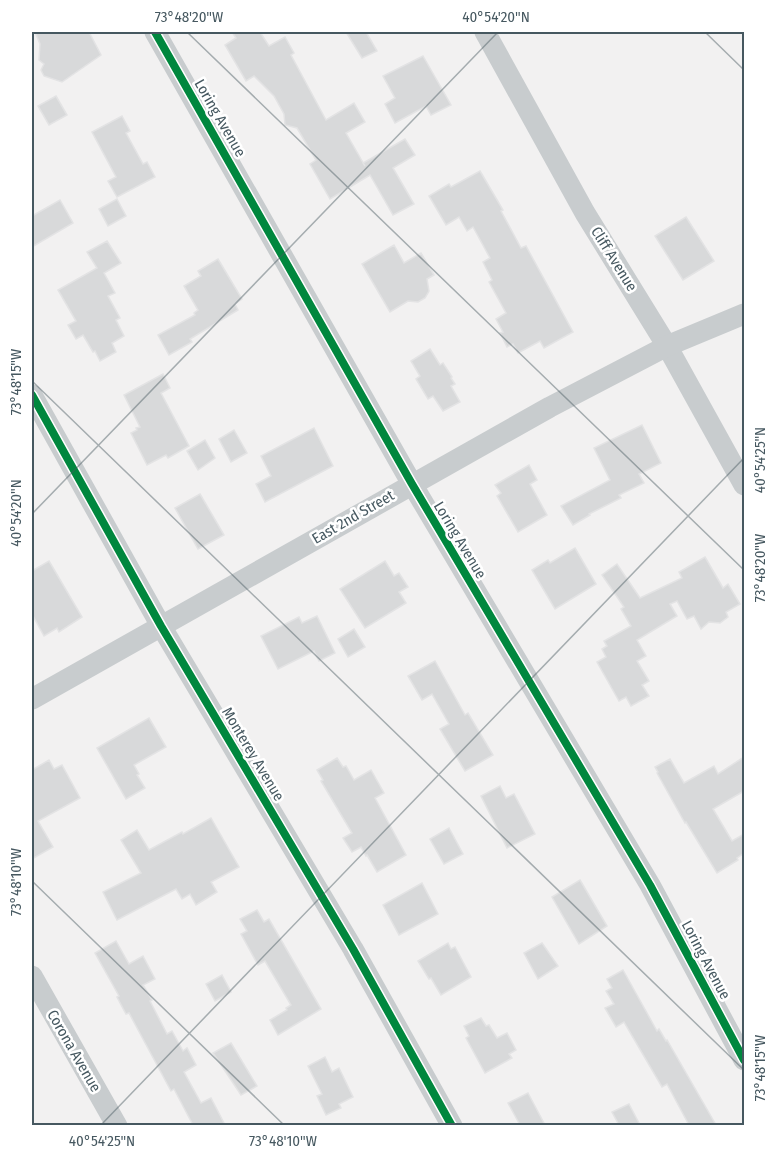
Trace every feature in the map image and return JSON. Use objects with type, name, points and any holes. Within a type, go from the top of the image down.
[{"type":"street","name":"Loring Avenue","points":[[155,32],[412,484],[650,885],[744,1060]]},
{"type":"street","name":"Cliff Avenue","points":[[485,32],[585,213],[667,346],[744,485]]},
{"type":"street","name":"East 2nd Street","points":[[32,699],[550,407],[667,346],[744,314]]},
{"type":"street","name":"Monterey Avenue","points":[[32,395],[162,626],[353,950],[452,1125]]},
{"type":"street","name":"Corona Avenue","points":[[32,976],[117,1125]]},
{"type":"building","points":[[35,32],[89,32],[101,55],[62,82],[44,76],[41,70],[44,64],[39,60],[40,44]]},
{"type":"building","points":[[232,32],[260,32],[269,46],[285,37],[294,53],[291,55],[326,120],[354,103],[365,122],[346,133],[363,163],[405,139],[415,155],[393,168],[414,204],[393,215],[370,175],[330,199],[310,164],[316,160],[297,128],[285,125],[284,114],[274,96],[254,76],[246,81],[225,45],[236,38]]},
{"type":"building","points":[[346,32],[366,32],[377,51],[362,58]]},
{"type":"building","points":[[423,56],[451,105],[431,115],[426,106],[395,123],[385,104],[395,98],[383,76]]},
{"type":"building","points":[[56,96],[67,115],[49,125],[38,106]]},
{"type":"building","points":[[122,116],[130,131],[126,133],[143,164],[147,162],[155,177],[117,197],[108,181],[116,177],[92,132]]},
{"type":"building","points":[[480,171],[503,210],[501,211],[521,248],[526,246],[573,332],[544,348],[540,341],[518,353],[513,344],[507,347],[496,319],[506,313],[489,282],[492,280],[483,262],[490,258],[473,227],[467,231],[459,217],[446,225],[429,196],[449,184],[451,187]]},
{"type":"building","points":[[117,199],[126,216],[108,226],[99,209]]},
{"type":"building","points":[[60,200],[73,223],[32,247],[32,216]]},
{"type":"building","points":[[686,217],[714,261],[683,280],[655,236]]},
{"type":"building","points":[[107,241],[121,263],[104,273],[115,293],[108,296],[120,318],[116,320],[124,336],[112,343],[116,352],[100,361],[83,335],[76,339],[68,325],[76,321],[58,290],[97,268],[87,252]]},
{"type":"building","points":[[394,245],[404,263],[421,253],[434,275],[427,279],[429,291],[425,298],[418,302],[408,301],[390,312],[362,264]]},
{"type":"building","points":[[218,259],[242,299],[235,304],[238,310],[190,339],[192,342],[169,355],[158,335],[195,315],[194,313],[198,310],[184,286],[201,276],[198,271]]},
{"type":"building","points":[[430,349],[440,365],[443,363],[452,377],[455,384],[451,386],[460,402],[443,411],[433,396],[428,399],[416,379],[420,376],[411,361]]},
{"type":"building","points":[[163,374],[170,388],[161,393],[189,446],[168,458],[166,455],[147,465],[131,433],[140,427],[124,395]]},
{"type":"building","points":[[642,425],[661,463],[639,474],[644,483],[619,495],[621,498],[573,525],[561,506],[610,480],[594,448]]},
{"type":"building","points":[[314,428],[333,466],[265,502],[256,484],[271,476],[261,456]]},
{"type":"building","points":[[234,430],[247,453],[231,462],[219,439]]},
{"type":"building","points":[[205,440],[215,458],[198,470],[187,451]]},
{"type":"building","points":[[529,465],[537,480],[530,484],[547,515],[518,532],[497,496],[501,493],[495,485]]},
{"type":"building","points":[[200,494],[224,535],[198,549],[175,508]]},
{"type":"building","points":[[575,548],[596,584],[555,609],[532,570],[548,560],[550,563]]},
{"type":"building","points":[[705,557],[723,588],[728,584],[740,604],[726,612],[728,617],[720,623],[709,622],[701,629],[694,616],[687,619],[677,601],[670,604],[677,616],[637,640],[646,656],[637,661],[649,681],[642,685],[649,696],[631,706],[626,697],[619,701],[597,662],[606,657],[602,649],[607,646],[604,641],[631,626],[621,609],[624,607],[602,575],[617,564],[640,598],[682,578],[679,572]]},
{"type":"building","points":[[49,561],[82,617],[59,632],[57,628],[44,636],[32,614],[32,571]]},
{"type":"building","points":[[385,561],[394,576],[399,573],[408,587],[399,592],[406,603],[365,628],[340,589]]},
{"type":"building","points":[[317,616],[335,653],[319,661],[314,651],[278,669],[261,636],[299,617],[302,623]]},
{"type":"building","points":[[354,629],[365,647],[348,657],[338,639]]},
{"type":"building","points":[[435,661],[465,715],[468,713],[493,755],[465,771],[440,729],[449,724],[432,694],[422,700],[408,676]]},
{"type":"building","points":[[149,718],[166,747],[134,765],[145,788],[126,799],[97,748]]},
{"type":"building","points":[[744,757],[744,791],[713,809],[732,841],[744,834],[744,853],[737,858],[738,860],[717,873],[685,823],[655,767],[670,759],[684,783],[714,766],[718,774]]},
{"type":"building","points":[[337,758],[343,767],[346,766],[354,780],[371,770],[384,793],[375,798],[406,855],[377,872],[361,847],[352,852],[343,838],[352,833],[321,781],[323,780],[317,770]]},
{"type":"building","points":[[49,760],[54,769],[62,765],[80,798],[38,821],[53,847],[32,859],[32,770]]},
{"type":"building","points":[[500,786],[506,798],[514,794],[535,834],[507,848],[481,796]]},
{"type":"building","points":[[211,818],[239,867],[211,882],[217,892],[196,905],[190,894],[182,899],[176,889],[117,920],[103,892],[141,873],[121,840],[137,830],[149,850]]},
{"type":"building","points":[[449,828],[463,854],[444,864],[430,839]]},
{"type":"building","points":[[580,880],[607,926],[579,944],[552,897]]},
{"type":"building","points":[[422,883],[438,914],[399,935],[383,905]]},
{"type":"building","points":[[257,910],[264,922],[269,919],[321,1009],[278,1035],[270,1020],[291,1005],[265,961],[258,965],[241,934],[247,931],[240,919]]},
{"type":"building","points":[[116,941],[129,964],[143,956],[155,979],[143,985],[152,1000],[150,1001],[167,1034],[172,1031],[183,1051],[187,1048],[196,1065],[184,1072],[201,1103],[211,1098],[225,1125],[193,1125],[174,1089],[171,1091],[129,1013],[126,1014],[117,997],[119,996],[95,953]]},
{"type":"building","points":[[448,943],[451,949],[455,947],[471,977],[441,995],[418,961]]},
{"type":"building","points":[[542,943],[558,966],[538,979],[524,953]]},
{"type":"building","points":[[623,970],[657,1031],[659,1029],[667,1040],[716,1125],[689,1125],[667,1084],[662,1087],[624,1022],[616,1027],[605,1008],[614,1004],[606,991],[612,988],[607,979]]},
{"type":"building","points":[[222,975],[231,992],[215,1001],[206,984]]},
{"type":"building","points":[[481,1018],[486,1026],[489,1025],[497,1038],[507,1033],[516,1050],[509,1054],[512,1058],[485,1073],[466,1038],[469,1036],[464,1026]]},
{"type":"building","points":[[231,1043],[257,1086],[241,1095],[213,1053]]},
{"type":"building","points":[[325,1057],[332,1072],[339,1068],[353,1097],[339,1104],[341,1108],[326,1115],[317,1096],[322,1094],[308,1066]]},
{"type":"building","points":[[528,1093],[545,1125],[520,1125],[508,1103]]},
{"type":"building","points":[[629,1104],[640,1125],[619,1125],[612,1112]]},
{"type":"cycle path","points":[[155,32],[412,484],[650,885],[744,1060]]},
{"type":"cycle path","points":[[32,395],[161,626],[353,949],[452,1126]]}]
